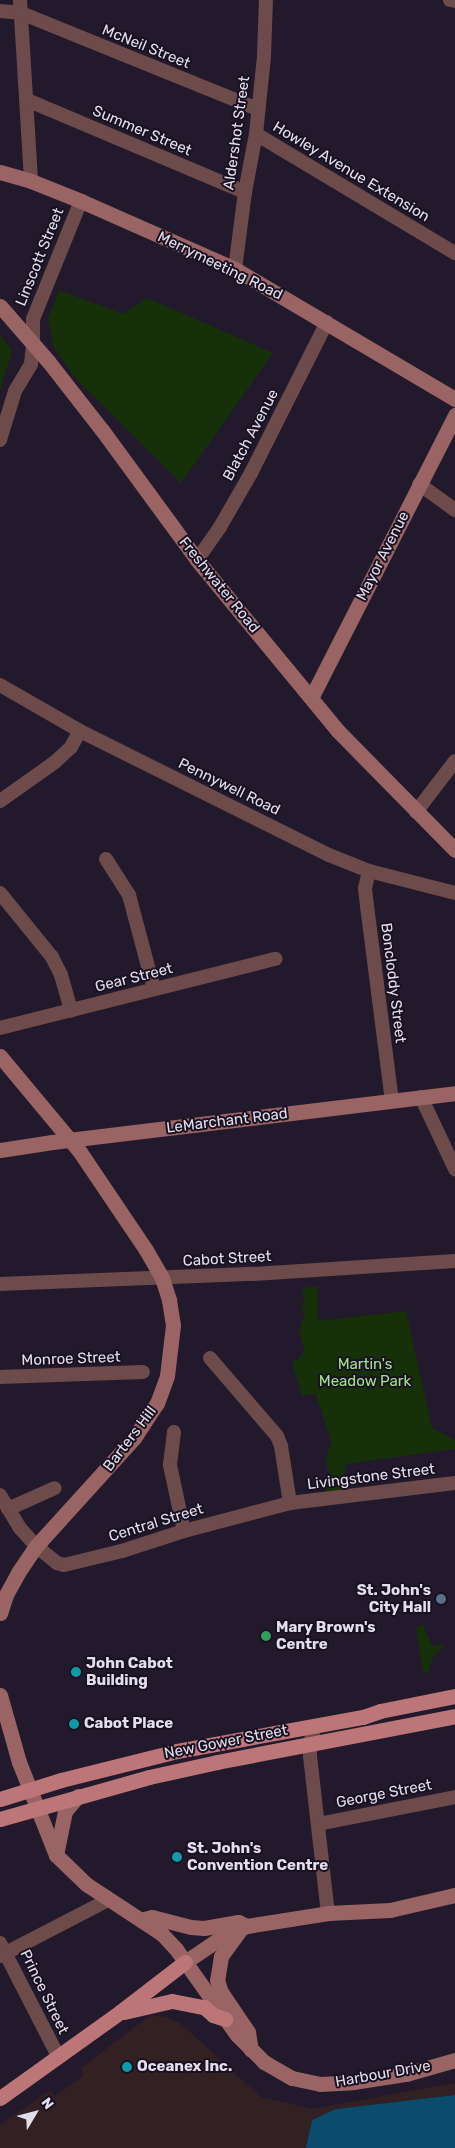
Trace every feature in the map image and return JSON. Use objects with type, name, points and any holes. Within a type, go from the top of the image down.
[{"type":"main road","name":"Merrymeeting Road","points":[[0,172],[31,181],[81,201],[235,269],[455,398]]},
{"type":"main road","name":"Freshwater Road","points":[[0,306],[102,430],[197,560],[357,753],[455,850]]},
{"type":"main road","name":"Mayor Avenue","points":[[311,698],[455,415]]},
{"type":"main road","name":"Barters Hill","points":[[0,1056],[70,1140],[146,1250],[162,1278],[172,1312],[173,1339],[167,1376],[157,1403],[134,1438],[36,1546],[14,1580],[0,1613]]},
{"type":"main road","name":"LeMarchant Road","points":[[0,1150],[455,1093]]},
{"type":"main road","points":[[0,1696],[36,1808]]},
{"type":"main road","name":"New Gower Street","points":[[0,1799],[177,1751],[315,1726],[455,1696]]},
{"type":"main road","name":"New Gower Street","points":[[0,1819],[149,1777],[455,1716]]},
{"type":"main road","points":[[56,1855],[65,1811],[78,1796]]},
{"type":"main road","name":"Harbour Drive","points":[[36,1808],[56,1855],[76,1877],[162,1934],[225,2019],[251,2050],[280,2073],[305,2082],[320,2084],[353,2082],[406,2074],[455,2060]]},
{"type":"main road","points":[[2,2092],[58,2056],[120,2012],[184,1962],[222,1937],[245,1927],[328,1913],[390,1910],[455,1895]]},
{"type":"main road","points":[[141,1919],[152,1917],[192,1927],[204,1928],[238,1922],[245,1927]]},
{"type":"main road","points":[[245,1927],[222,1956],[217,1980],[221,1992],[248,2032],[251,2050]]},
{"type":"main road","points":[[120,2012],[135,2011],[161,2002],[178,2001],[204,2007],[214,2015],[225,2019]]},
{"type":"street","name":"Aldershot Street","points":[[235,269],[245,192],[256,134],[264,56],[266,0]]},
{"type":"street","points":[[450,0],[455,1]]},
{"type":"street","name":"McNeil Street","points":[[0,11],[21,6],[258,110]]},
{"type":"street","points":[[21,6],[31,181]]},
{"type":"street","name":"Summer Street","points":[[27,100],[245,192]]},
{"type":"street","name":"Howley Avenue Extension","points":[[256,134],[455,253]]},
{"type":"street","name":"Linscott Street","points":[[0,440],[15,391],[31,364],[33,344],[32,319],[81,201]]},
{"type":"street","name":"Blatch Avenue","points":[[197,560],[220,527],[251,473],[327,322]]},
{"type":"street","points":[[419,484],[455,510]]},
{"type":"street","name":"Pennywell Road","points":[[0,685],[80,731],[329,855],[369,871],[455,892]]},
{"type":"street","points":[[0,801],[55,762],[71,747],[80,731]]},
{"type":"street","points":[[416,812],[455,761]]},
{"type":"street","points":[[106,859],[129,895],[154,989]]},
{"type":"street","name":"Boncloddy Street","points":[[369,871],[365,888],[392,1100]]},
{"type":"street","points":[[0,893],[52,957],[61,975],[71,1011]]},
{"type":"street","name":"Gear Street","points":[[0,1028],[275,959]]},
{"type":"street","points":[[420,1097],[455,1169]]},
{"type":"street","name":"Cabot Street","points":[[0,1284],[162,1278],[455,1261]]},
{"type":"street","points":[[210,1358],[277,1436],[281,1446],[290,1503]]},
{"type":"street","name":"Monroe Street","points":[[0,1377],[143,1372]]},
{"type":"street","points":[[174,1432],[170,1465],[184,1530]]},
{"type":"street","name":"Livingstone Street","points":[[290,1503],[455,1483]]},
{"type":"street","points":[[8,1509],[55,1488]]},
{"type":"street","name":"Central Street","points":[[0,1495],[19,1527],[36,1546],[57,1563],[75,1564],[184,1530],[290,1503]]},
{"type":"street","points":[[315,1726],[310,1744],[328,1913]]},
{"type":"street","name":"George Street","points":[[318,1824],[455,1797]]},
{"type":"street","points":[[2,1950],[108,1900]]},
{"type":"street","name":"Prince Street","points":[[2,1950],[58,2056]]},
{"type":"shaded area","points":[[148,2017],[166,2017],[180,2023],[261,2097],[312,2109],[455,2083],[455,2095],[336,2109],[312,2120],[306,2148],[0,2148],[0,2125],[50,2090],[55,2096],[83,2076],[81,2068]]},
{"type":"green space","points":[[59,290],[123,314],[147,298],[273,353],[181,483],[76,379],[54,348],[48,319]]},
{"type":"green space","points":[[0,335],[12,350],[0,391]]},
{"type":"green space","name":"Martin's Meadow Park","points":[[318,1286],[318,1321],[406,1311],[432,1428],[455,1440],[455,1449],[346,1464],[340,1493],[323,1497],[331,1476],[327,1468],[326,1457],[331,1441],[316,1394],[302,1396],[292,1363],[302,1356],[304,1348],[299,1331],[305,1312],[301,1308],[304,1300],[302,1288]]},
{"type":"green space","points":[[423,1625],[432,1646],[445,1644],[432,1659],[429,1672],[423,1673],[416,1627]]},
{"type":"water","points":[[455,2095],[455,2148],[306,2148],[312,2120],[336,2109]]},
{"type":"place","name":"St. John's City Hall","points":[[441,1599]]},
{"type":"place","name":"Mary Brown's Centre","points":[[266,1636]]},
{"type":"place","name":"John Cabot Building","points":[[76,1672]]},
{"type":"place","name":"Cabot Place","points":[[74,1724]]},
{"type":"place","name":"St. John's Convention Centre","points":[[177,1857]]},
{"type":"place","name":"Oceanex Inc.","points":[[127,2067]]}]
